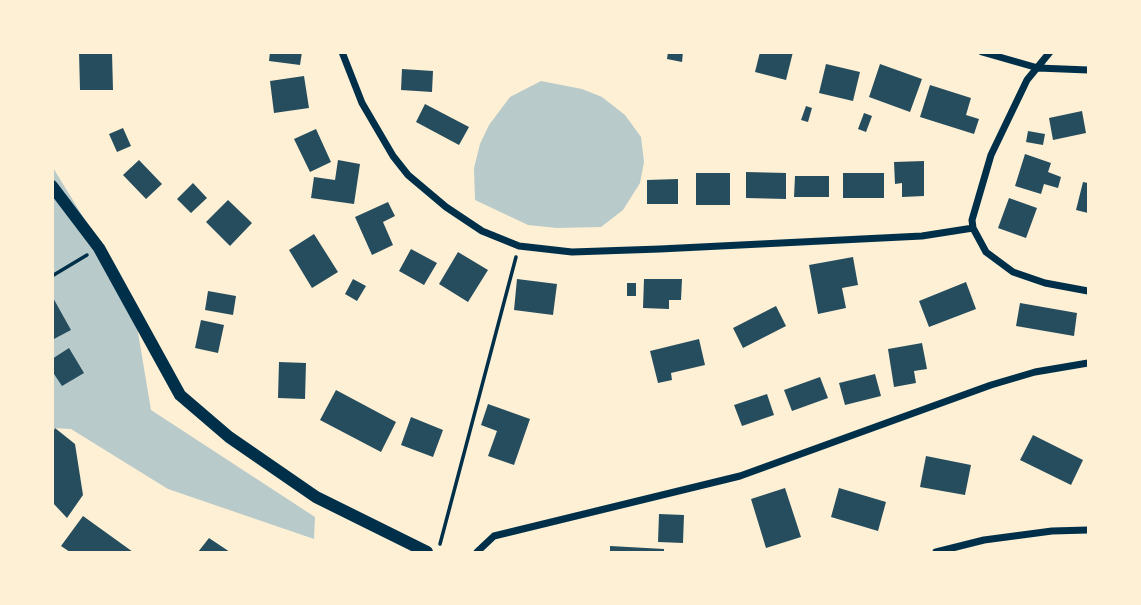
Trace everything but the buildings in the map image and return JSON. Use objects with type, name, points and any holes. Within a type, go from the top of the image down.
[{"type":"street","points":[[342,52],[362,103],[393,156],[408,175],[446,207],[482,231],[519,246],[572,251],[660,249],[922,236],[973,228]]},
{"type":"street","points":[[982,52],[1038,68],[1088,71]]},
{"type":"street","points":[[1050,52],[1027,80],[991,155],[972,220],[973,228],[986,252],[1013,272],[1045,283],[1088,291]]},
{"type":"street","points":[[52,186],[99,248],[180,395],[229,438],[316,497],[427,552]]},
{"type":"street","points":[[477,552],[494,536],[740,476],[991,385],[1035,372],[1088,363]]},
{"type":"street","points":[[936,552],[984,540],[1052,531],[1088,530]]},
{"type":"path","points":[[437,552],[519,246]]},
{"type":"path","points":[[52,276],[99,248]]},
{"type":"shaded area","points":[[541,81],[582,89],[602,97],[625,115],[641,137],[644,162],[640,183],[623,210],[601,227],[557,228],[528,225],[475,200],[474,168],[480,144],[489,125],[510,97]]},
{"type":"shaded area","points":[[52,166],[132,297],[151,410],[315,517],[314,539],[168,489],[71,429],[53,428]]}]
